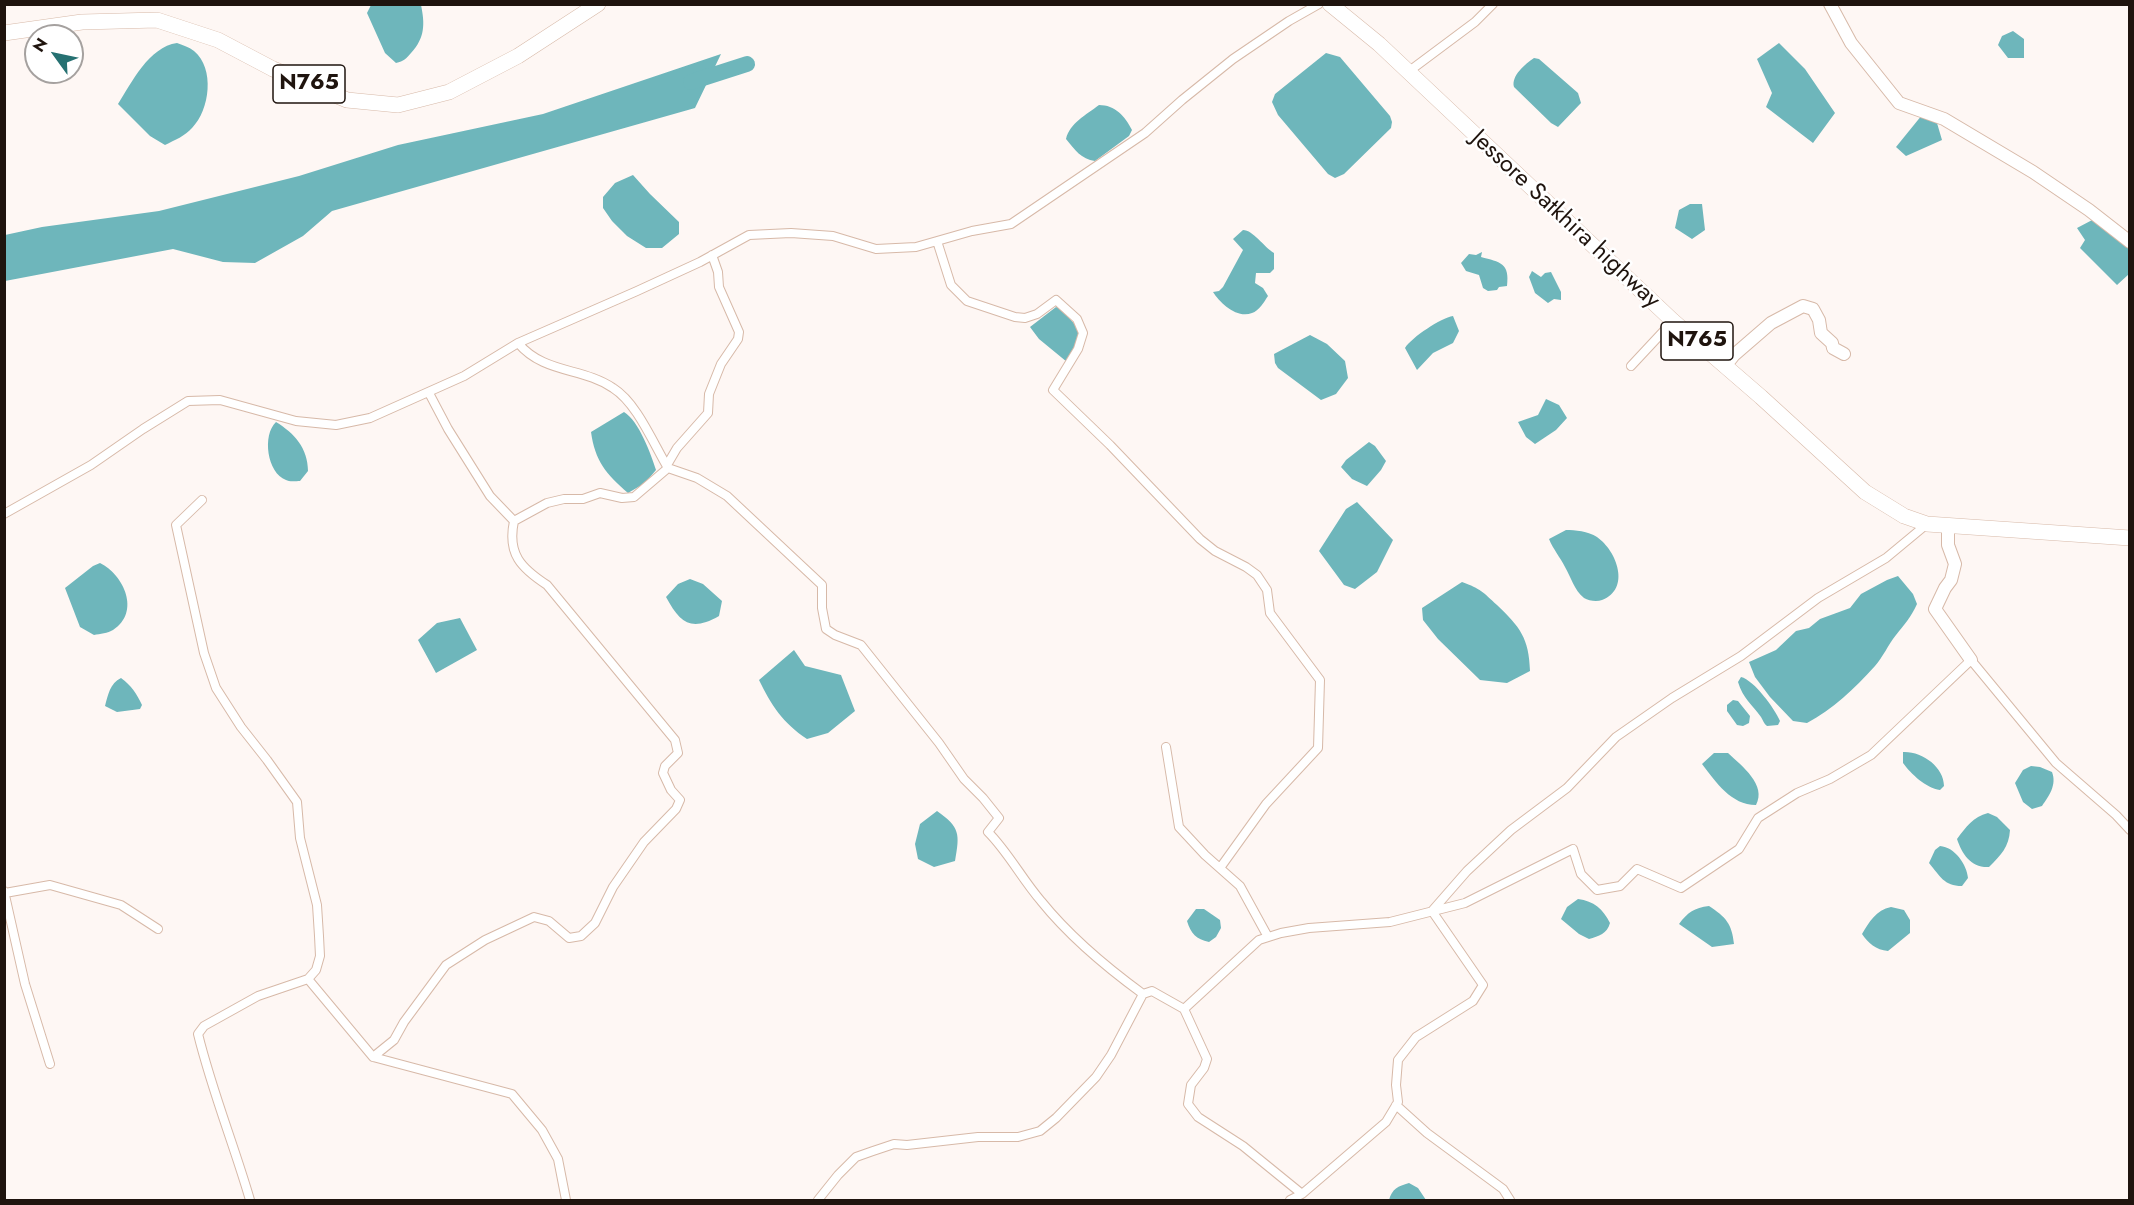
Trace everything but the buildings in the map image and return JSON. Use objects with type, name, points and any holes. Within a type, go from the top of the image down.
[{"type":"highway","name":"N765","points":[[4,33],[82,22],[157,20],[218,40],[273,69],[347,100],[398,105],[448,92],[518,56],[598,4]]},
{"type":"highway","name":"Jessore Satkhira highway","points":[[1330,4],[1379,44],[1673,321],[1726,365],[1865,492],[1904,516],[1927,524],[2130,538]]},
{"type":"street","points":[[4,514],[91,465],[188,401],[220,400],[296,422],[336,425],[370,418],[465,376],[518,343],[637,291],[749,235],[780,233],[833,236],[876,249],[916,247],[972,231],[1011,224],[1145,133],[1233,59],[1288,21],[1319,4]]},
{"type":"street","points":[[1408,72],[1475,22],[1492,4]]},
{"type":"street","points":[[1830,4],[1851,43],[1899,103],[1944,119],[2033,172],[2089,210],[2130,242]]},
{"type":"street","points":[[937,241],[951,285],[967,301],[1015,317],[1025,318],[1037,314],[1056,300],[1077,319],[1083,333],[1077,349],[1053,390],[1110,445],[1200,539],[1215,551],[1257,575],[1267,590],[1270,613],[1320,680],[1318,748],[1266,804],[1220,868]]},
{"type":"street","points":[[514,521],[547,503],[564,499],[583,499],[600,493],[622,498],[634,497],[668,466],[677,447],[708,413],[709,394],[721,364],[738,339],[740,332],[719,287],[718,272],[712,255]]},
{"type":"street","points":[[1726,365],[1771,322],[1803,306],[1813,309],[1819,320],[1821,333],[1833,348],[1844,354]]},
{"type":"street","points":[[1631,366],[1673,321]]},
{"type":"street","points":[[518,343],[526,353],[539,361],[601,381],[615,388],[635,408],[668,466],[697,478],[727,496],[822,585],[822,608],[826,629],[861,645],[939,743],[964,779],[991,807],[999,818],[988,832],[1042,903],[1098,960],[1143,994]]},
{"type":"street","points":[[429,393],[448,429],[490,496],[514,521]]},
{"type":"street","points":[[202,500],[176,525],[204,653],[216,688],[241,727],[297,802],[300,838],[317,905],[320,956],[316,970],[308,979],[258,996],[204,1026],[198,1034],[208,1072],[250,1200]]},
{"type":"street","points":[[373,1057],[394,1040],[404,1022],[446,965],[485,940],[534,917],[549,921],[569,938],[581,936],[595,923],[613,887],[644,842],[672,814],[680,800],[663,773],[665,766],[678,753],[675,740],[548,585],[531,574],[516,557],[511,536],[514,521]]},
{"type":"street","points":[[1432,911],[1467,871],[1512,830],[1567,788],[1616,737],[1672,698],[1741,656],[1818,598],[1886,558],[1927,524]]},
{"type":"street","points":[[1948,526],[1948,545],[1955,564],[1951,580],[1935,609],[1971,660],[2055,763],[2116,815],[2130,830]]},
{"type":"street","points":[[1184,1009],[1259,940],[1309,928],[1390,921],[1465,903],[1573,849],[1581,874],[1597,890],[1620,886],[1637,869],[1681,888],[1739,849],[1758,818],[1797,794],[1830,779],[1871,755],[1971,660]]},
{"type":"street","points":[[1166,747],[1179,827],[1240,886],[1269,937]]},
{"type":"street","points":[[50,1064],[25,984],[5,892],[50,885],[121,905],[158,929]]},
{"type":"street","points":[[1290,1200],[1302,1194],[1386,1122],[1396,1105],[1398,1060],[1416,1037],[1473,1001],[1483,985],[1432,911]]},
{"type":"street","points":[[308,979],[373,1057],[512,1094],[542,1130],[558,1159],[566,1200]]},
{"type":"street","points":[[818,1200],[856,1157],[894,1144],[907,1145],[978,1137],[1018,1137],[1040,1131],[1096,1077],[1111,1055],[1143,994],[1152,991],[1184,1009],[1207,1059],[1204,1068],[1191,1085],[1188,1104],[1198,1117],[1243,1146],[1302,1194]]},
{"type":"street","points":[[1396,1105],[1427,1133],[1503,1189],[1510,1200]]},
{"type":"water","points":[[371,5],[421,5],[423,25],[421,36],[416,47],[403,61],[396,63],[385,53],[367,13]]},
{"type":"water","points":[[2013,31],[2024,39],[2024,58],[2008,58],[1998,45],[2002,36]]},
{"type":"water","points":[[177,43],[192,50],[201,58],[208,89],[203,111],[192,128],[180,138],[165,145],[150,136],[118,104],[135,76],[150,58],[167,46]]},
{"type":"water","points":[[1779,43],[1805,69],[1835,113],[1813,143],[1766,107],[1772,93],[1757,59]]},
{"type":"water","points":[[1326,53],[1340,57],[1390,116],[1392,122],[1391,128],[1344,174],[1335,178],[1328,174],[1278,115],[1272,102],[1275,94]]},
{"type":"water","points":[[721,54],[695,108],[332,211],[303,236],[255,263],[223,262],[173,249],[5,281],[5,235],[42,227],[159,211],[299,176],[398,145],[543,114]]},
{"type":"water","points":[[1534,58],[1539,59],[1578,93],[1581,103],[1558,127],[1514,87],[1517,75]]},
{"type":"water","points":[[1099,105],[1119,112],[1132,130],[1129,136],[1095,161],[1082,156],[1066,139],[1071,128]]},
{"type":"water","points":[[1922,115],[1937,123],[1942,140],[1906,156],[1896,147]]},
{"type":"water","points":[[633,175],[679,222],[679,234],[662,248],[646,248],[627,236],[603,208],[603,197],[615,183]]},
{"type":"water","points":[[1690,204],[1702,204],[1705,230],[1692,239],[1675,228],[1679,210]]},
{"type":"water","points":[[2096,218],[2129,246],[2129,274],[2117,285],[2080,248],[2085,240],[2077,228]]},
{"type":"water","points":[[1243,230],[1251,233],[1274,253],[1274,269],[1270,273],[1256,273],[1255,283],[1263,288],[1268,296],[1257,310],[1246,314],[1230,309],[1213,292],[1223,287],[1243,250],[1233,239]]},
{"type":"water","points":[[1482,252],[1481,257],[1498,262],[1505,268],[1508,278],[1507,286],[1488,291],[1483,288],[1479,275],[1466,271],[1461,263],[1469,254],[1476,255]]},
{"type":"water","points":[[1532,271],[1541,277],[1551,272],[1561,292],[1561,300],[1554,299],[1548,303],[1535,293],[1529,277]]},
{"type":"water","points":[[1056,307],[1061,309],[1078,328],[1078,346],[1067,362],[1039,339],[1030,327]]},
{"type":"water","points":[[1453,316],[1459,331],[1453,343],[1433,353],[1417,370],[1405,348],[1427,329]]},
{"type":"water","points":[[1310,335],[1327,344],[1345,361],[1348,378],[1336,394],[1321,400],[1278,368],[1275,363],[1274,354]]},
{"type":"water","points":[[1546,399],[1559,405],[1567,418],[1556,430],[1535,444],[1526,437],[1518,422],[1538,415]]},
{"type":"water","points":[[624,412],[639,430],[656,470],[645,483],[628,493],[603,466],[595,451],[591,432]]},
{"type":"water","points":[[276,422],[294,436],[306,455],[308,471],[300,481],[287,481],[274,470],[268,444]]},
{"type":"water","points":[[1369,442],[1375,446],[1386,461],[1367,486],[1352,479],[1341,467],[1346,460]]},
{"type":"water","points":[[1357,502],[1393,540],[1377,572],[1355,589],[1344,585],[1319,551],[1346,509]]},
{"type":"water","points":[[1566,530],[1582,531],[1593,535],[1610,551],[1618,570],[1616,587],[1611,595],[1602,600],[1593,601],[1584,598],[1578,591],[1549,539]]},
{"type":"water","points":[[100,563],[116,576],[126,594],[128,604],[126,614],[113,630],[94,635],[80,627],[65,588]]},
{"type":"water","points":[[1898,576],[1913,594],[1917,604],[1878,662],[1851,690],[1826,711],[1807,723],[1793,721],[1755,677],[1749,662],[1776,650],[1796,631],[1809,628],[1820,619],[1850,608],[1861,594]]},
{"type":"water","points":[[690,579],[703,584],[722,601],[719,616],[694,624],[682,619],[676,613],[666,597],[678,584]]},
{"type":"water","points":[[1462,582],[1485,594],[1517,627],[1528,650],[1530,671],[1507,683],[1480,680],[1438,639],[1423,620],[1422,608]]},
{"type":"water","points":[[460,618],[477,650],[436,673],[418,640],[437,623]]},
{"type":"water","points":[[794,650],[805,666],[841,675],[855,711],[828,733],[807,739],[778,713],[759,680]]},
{"type":"water","points":[[1741,677],[1752,683],[1774,709],[1780,721],[1778,725],[1767,726],[1765,724],[1742,693],[1738,682]]},
{"type":"water","points":[[121,678],[136,693],[142,705],[140,709],[117,712],[105,706],[112,686]]},
{"type":"water","points":[[1733,700],[1738,701],[1750,716],[1749,723],[1743,726],[1737,725],[1727,711],[1727,705]]},
{"type":"water","points":[[1903,752],[1917,754],[1931,762],[1940,773],[1944,786],[1940,790],[1935,789],[1919,780],[1903,763]]},
{"type":"water","points":[[1714,753],[1728,753],[1751,776],[1758,790],[1759,798],[1756,805],[1747,804],[1732,797],[1713,778],[1702,764]]},
{"type":"water","points":[[2031,766],[2052,772],[2054,781],[2050,794],[2042,806],[2032,809],[2023,802],[2015,783],[2023,770]]},
{"type":"water","points":[[937,811],[954,827],[958,844],[955,861],[934,867],[918,859],[915,844],[920,824]]},
{"type":"water","points":[[1988,813],[1997,817],[2010,830],[2004,850],[1989,867],[1983,867],[1968,859],[1957,839],[1974,820]]},
{"type":"water","points":[[1940,846],[1951,850],[1963,862],[1968,878],[1962,886],[1947,882],[1929,863],[1935,850]]},
{"type":"water","points":[[1578,899],[1597,906],[1604,914],[1610,923],[1605,932],[1589,939],[1561,919],[1567,907]]},
{"type":"water","points":[[1709,906],[1727,922],[1732,931],[1734,944],[1712,947],[1679,924],[1692,911]]},
{"type":"water","points":[[1891,907],[1904,910],[1910,920],[1910,933],[1888,951],[1873,946],[1862,934],[1877,914]]},
{"type":"water","points":[[1196,909],[1204,909],[1220,920],[1221,928],[1216,937],[1209,942],[1192,933],[1187,921]]},
{"type":"water","points":[[1409,1183],[1418,1188],[1426,1200],[1389,1200],[1396,1188]]},
{"type":"waterway","points":[[691,82],[747,64]]}]
